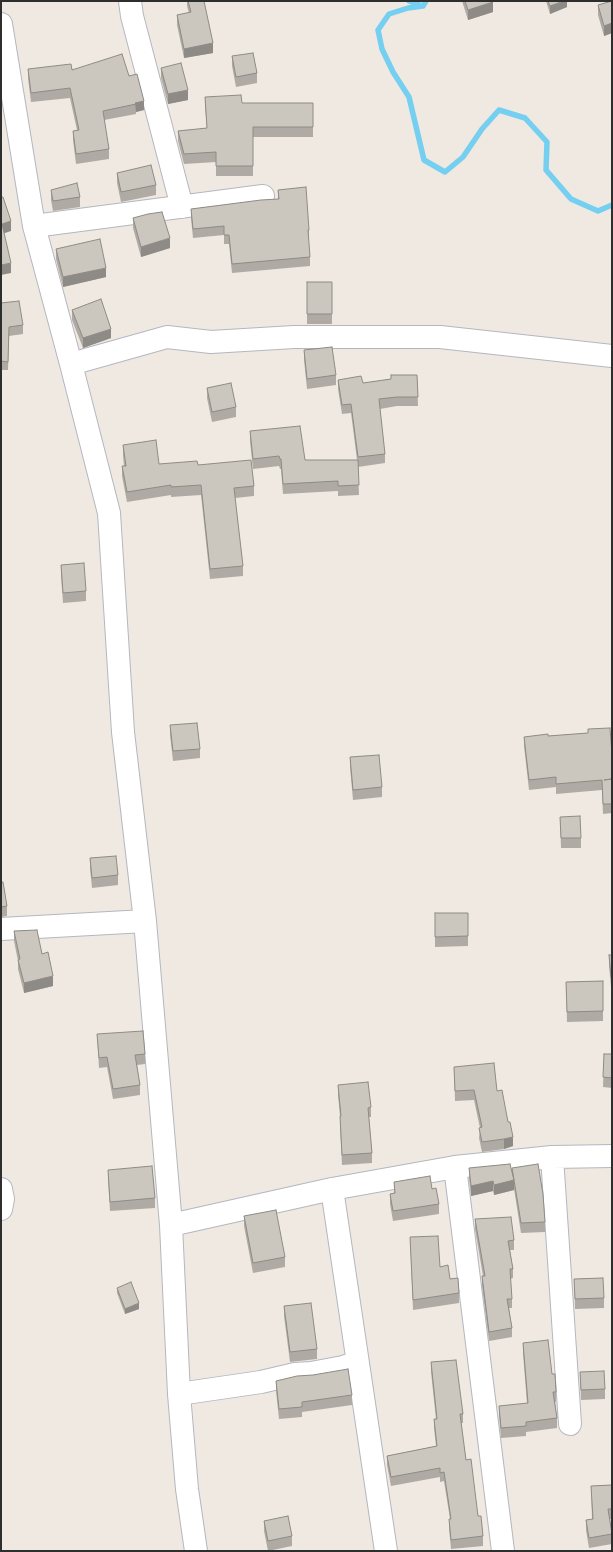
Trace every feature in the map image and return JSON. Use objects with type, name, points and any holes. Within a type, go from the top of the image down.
[{"type":"street","points":[[130,1],[132,16],[182,207]]},
{"type":"street","points":[[1,24],[34,226],[109,512],[123,732],[145,921],[171,1225],[179,1394],[187,1489],[196,1551]]},
{"type":"street","points":[[34,226],[263,196]]},
{"type":"street","points":[[71,364],[167,337],[211,342],[294,337],[440,337],[612,356]]},
{"type":"street","points":[[1,929],[145,921]]},
{"type":"street","points":[[171,1225],[332,1189],[455,1167],[552,1156],[612,1156]]},
{"type":"street","points":[[552,1156],[570,1424]]},
{"type":"street","points":[[455,1167],[504,1551]]},
{"type":"street","points":[[1,1189],[3,1199],[1,1209]]},
{"type":"street","points":[[332,1189],[386,1551]]},
{"type":"street","points":[[179,1394],[260,1382],[295,1374],[317,1372],[343,1367],[357,1362]]},
{"type":"building","points":[[188,1],[204,1],[213,43],[184,49],[177,15],[191,12]]},
{"type":"building","points":[[465,1],[492,1],[493,2],[468,10]]},
{"type":"building","points":[[548,1],[564,1],[550,6]]},
{"type":"building","points":[[612,1],[612,23],[604,26],[598,5]]},
{"type":"building","points":[[253,53],[257,73],[236,77],[232,56]]},
{"type":"building","points":[[122,54],[129,76],[137,74],[144,101],[103,111],[109,149],[76,154],[73,131],[79,130],[70,88],[31,93],[28,69],[71,64],[72,70]]},
{"type":"building","points":[[181,63],[188,90],[168,94],[161,68]]},
{"type":"building","points":[[241,95],[242,103],[313,103],[313,127],[253,127],[253,166],[216,166],[216,152],[184,154],[178,131],[207,128],[205,97]]},
{"type":"building","points":[[151,165],[156,185],[121,192],[117,173]]},
{"type":"building","points":[[77,183],[80,197],[53,201],[51,190]]},
{"type":"building","points":[[306,187],[310,257],[232,264],[229,235],[224,235],[224,226],[193,229],[191,209],[279,199],[278,190]]},
{"type":"building","points":[[1,197],[3,197],[11,221],[2,224],[11,263],[1,265]]},
{"type":"building","points":[[162,212],[170,238],[141,247],[133,218]]},
{"type":"building","points":[[100,239],[106,268],[63,277],[56,249]]},
{"type":"building","points":[[307,282],[332,282],[332,314],[307,314]]},
{"type":"building","points":[[101,299],[111,329],[83,338],[72,310]]},
{"type":"building","points":[[19,301],[23,325],[9,327],[8,362],[1,361],[1,303]]},
{"type":"building","points":[[332,347],[336,375],[307,379],[304,350]]},
{"type":"building","points":[[391,375],[417,375],[418,397],[379,399],[385,454],[358,457],[351,404],[342,405],[338,380],[361,376],[363,383],[391,379]]},
{"type":"building","points":[[231,383],[236,407],[212,412],[207,388]]},
{"type":"building","points":[[300,426],[305,460],[358,460],[359,485],[338,486],[338,481],[283,484],[281,459],[279,456],[253,459],[250,431]]},
{"type":"building","points":[[156,440],[159,464],[197,461],[198,465],[251,460],[254,486],[234,488],[243,566],[210,569],[201,485],[171,487],[171,485],[127,492],[122,466],[126,466],[123,445]]},
{"type":"building","points":[[84,563],[86,591],[63,593],[61,565]]},
{"type":"building","points":[[197,723],[200,749],[173,751],[170,725]]},
{"type":"building","points":[[610,728],[612,754],[612,804],[603,804],[602,780],[556,784],[556,777],[529,780],[524,737],[548,734],[548,736],[588,733],[588,729]]},
{"type":"building","points":[[379,755],[382,787],[353,790],[350,757]]},
{"type":"building","points":[[580,816],[581,838],[561,838],[560,817]]},
{"type":"building","points":[[116,856],[118,875],[92,878],[90,858]]},
{"type":"building","points":[[1,882],[3,882],[7,906],[1,907]]},
{"type":"building","points":[[435,913],[468,913],[468,936],[435,937]]},
{"type":"building","points":[[37,930],[42,954],[48,952],[53,976],[24,983],[18,960],[20,959],[14,931]]},
{"type":"building","points":[[609,955],[612,955],[612,977],[611,977]]},
{"type":"building","points":[[603,981],[603,1011],[567,1012],[566,982]]},
{"type":"building","points":[[143,1031],[145,1054],[135,1055],[140,1085],[113,1089],[107,1057],[99,1058],[97,1034]]},
{"type":"building","points":[[604,1054],[612,1054],[612,1078],[603,1077]]},
{"type":"building","points":[[494,1063],[497,1091],[502,1090],[508,1122],[510,1122],[513,1137],[482,1142],[479,1128],[482,1127],[474,1090],[455,1091],[454,1067]]},
{"type":"building","points":[[368,1082],[371,1107],[368,1108],[372,1153],[342,1155],[341,1116],[338,1085]]},
{"type":"building","points":[[510,1164],[514,1180],[494,1185],[493,1181],[471,1186],[469,1168]]},
{"type":"building","points":[[538,1164],[543,1194],[545,1222],[521,1223],[512,1168]]},
{"type":"building","points":[[152,1166],[155,1198],[110,1202],[108,1170]]},
{"type":"building","points":[[430,1176],[432,1189],[436,1188],[439,1204],[393,1211],[390,1194],[395,1193],[394,1182]]},
{"type":"building","points":[[276,1210],[285,1257],[253,1263],[244,1216]]},
{"type":"building","points":[[511,1217],[514,1240],[508,1241],[513,1269],[510,1269],[512,1299],[507,1299],[512,1328],[489,1332],[482,1276],[485,1276],[475,1219]]},
{"type":"building","points":[[438,1236],[440,1267],[448,1265],[450,1279],[458,1278],[459,1293],[413,1300],[410,1237]]},
{"type":"building","points":[[603,1278],[604,1298],[575,1299],[574,1279]]},
{"type":"building","points":[[131,1282],[139,1303],[125,1309],[117,1288]]},
{"type":"building","points":[[311,1303],[317,1349],[290,1352],[284,1306]]},
{"type":"building","points":[[548,1340],[552,1374],[555,1374],[556,1392],[553,1392],[557,1418],[526,1422],[526,1426],[501,1428],[499,1406],[528,1403],[523,1343]]},
{"type":"building","points":[[456,1360],[463,1414],[460,1414],[466,1460],[471,1459],[478,1516],[481,1516],[483,1536],[451,1540],[449,1519],[451,1519],[444,1472],[440,1473],[440,1468],[391,1477],[387,1456],[437,1446],[434,1419],[437,1419],[431,1362]]},
{"type":"building","points":[[348,1369],[352,1395],[302,1402],[302,1407],[279,1409],[276,1381],[297,1376]]},
{"type":"building","points":[[604,1371],[605,1389],[581,1390],[580,1372]]},
{"type":"building","points":[[612,1485],[612,1509],[608,1509],[612,1534],[589,1538],[586,1520],[593,1519],[591,1486]]},
{"type":"building","points":[[288,1516],[292,1536],[268,1541],[264,1521]]},
{"type":"waterway","points":[[409,1],[420,5]]},
{"type":"waterway","points":[[426,1],[423,6],[408,8],[389,14],[378,30],[382,49],[393,72],[409,97],[424,160],[445,172],[463,157],[482,129],[499,110],[525,118],[547,142],[546,170],[571,199],[598,211],[612,205]]}]
